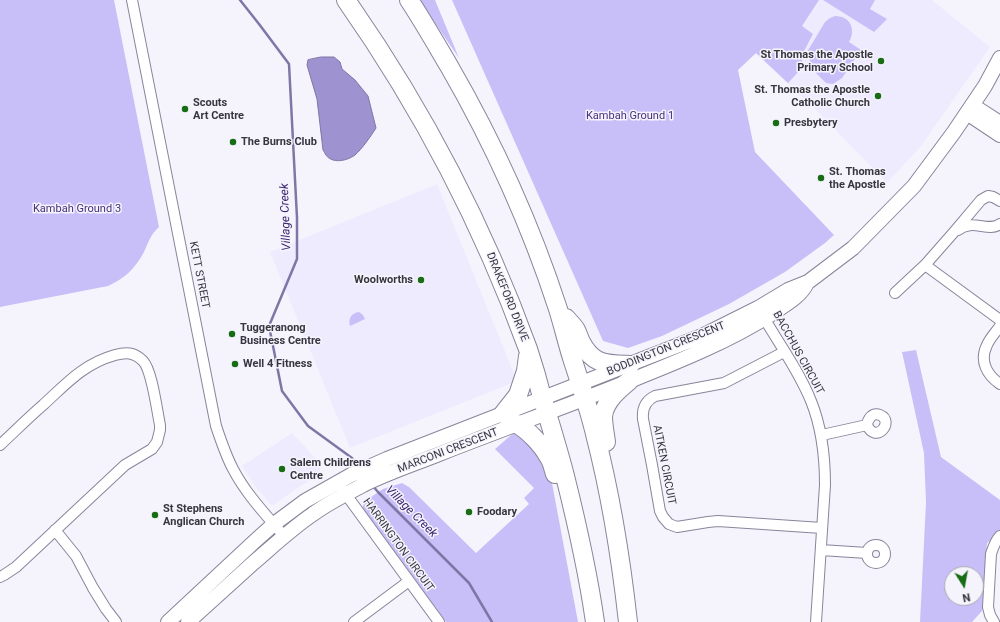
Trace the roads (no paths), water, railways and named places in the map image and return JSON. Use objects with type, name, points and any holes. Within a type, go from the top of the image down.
[{"type":"highway","name":"DRAKEFORD DRIVE","points":[[346,0],[370,34],[436,144],[466,202],[511,304],[528,350],[545,406],[570,499],[594,611]]},
{"type":"highway","points":[[409,0],[442,54],[480,122],[524,218],[558,310],[595,433],[604,472],[616,535],[628,622]]},
{"type":"highway","points":[[558,310],[575,328],[588,354],[593,358],[630,373],[620,389],[611,398],[606,406],[603,417],[607,449],[604,472]]},
{"type":"highway","points":[[528,350],[526,371],[510,419],[523,427],[549,456],[556,476],[570,499]]},
{"type":"street","name":"KETT STREET","points":[[132,0],[216,426],[224,449],[246,490],[284,536]]},
{"type":"street","name":"BODDINGTON CRESCENT","points":[[545,406],[630,373],[702,336],[761,313],[788,290],[808,282],[853,248],[914,186],[970,109],[985,86],[1000,58]]},
{"type":"street","points":[[970,109],[1000,123]]},
{"type":"street","points":[[970,109],[1000,135]]},
{"type":"street","points":[[895,293],[925,265],[981,200],[988,196],[1000,201]]},
{"type":"street","points":[[954,232],[966,225],[993,227],[1000,224]]},
{"type":"street","points":[[925,265],[1000,320]]},
{"type":"street","name":"BACCHUS CIRCUIT","points":[[761,313],[808,393],[822,435],[825,465],[816,622]]},
{"type":"street","points":[[1000,326],[987,344],[984,352],[984,360],[990,375],[1000,384]]},
{"type":"street","name":"AITKEN CIRCUIT","points":[[784,352],[724,383],[655,396],[644,406],[642,419],[660,511],[669,524],[677,528],[718,521],[822,528]]},
{"type":"street","points":[[0,445],[86,367],[103,359],[124,353],[136,356],[146,365],[150,373],[160,425],[157,442],[152,449],[125,465],[16,567],[4,576],[0,577]]},
{"type":"street","name":"MARCONI CRESCENT","points":[[168,622],[274,524],[304,501],[360,471],[394,457],[545,406]]},
{"type":"street","name":"MARCONI CRESCENT","points":[[188,622],[284,536],[314,513],[369,482],[510,419]]},
{"type":"street","points":[[822,435],[867,425]]},
{"type":"street","name":"HARRINGTON CIRCUIT","points":[[338,482],[439,622]]},
{"type":"street","points":[[55,530],[76,556],[106,609],[116,622]]},
{"type":"street","points":[[994,622],[990,616],[988,607],[991,554],[997,539],[1000,536]]},
{"type":"street","points":[[821,550],[867,553]]},
{"type":"street","points":[[354,622],[409,582]]},
{"type":"waterway","name":"Village Creek","points":[[240,0],[289,64],[297,218],[297,259],[269,326],[282,391],[308,426],[352,458],[358,467]]},
{"type":"waterway","name":"Village Creek","points":[[372,485],[469,583],[492,622]]},
{"type":"place","name":"St Thomas the Apostle Primary School","points":[[881,61]]},
{"type":"place","name":"St. Thomas the Apostle Catholic Church","points":[[878,96]]},
{"type":"place","name":"Scouts Art Centre","points":[[185,109]]},
{"type":"place","name":"Presbytery","points":[[776,123]]},
{"type":"place","name":"The Burns Club","points":[[233,142]]},
{"type":"place","name":"St. Thomas the Apostle","points":[[821,178]]},
{"type":"place","name":"Woolworths","points":[[421,280]]},
{"type":"place","name":"Tuggeranong Business Centre","points":[[232,334]]},
{"type":"place","name":"Well 4 Fitness","points":[[235,364]]},
{"type":"place","name":"Salem Childrens Centre","points":[[282,469]]},
{"type":"place","name":"Foodary","points":[[469,512]]},
{"type":"place","name":"St Stephens Anglican Church","points":[[155,515]]},
{"type":"park label","name":"Kambah Ground 1","points":[[630,116]]},
{"type":"park label","name":"Kambah Ground 3","points":[[77,209]]}]
